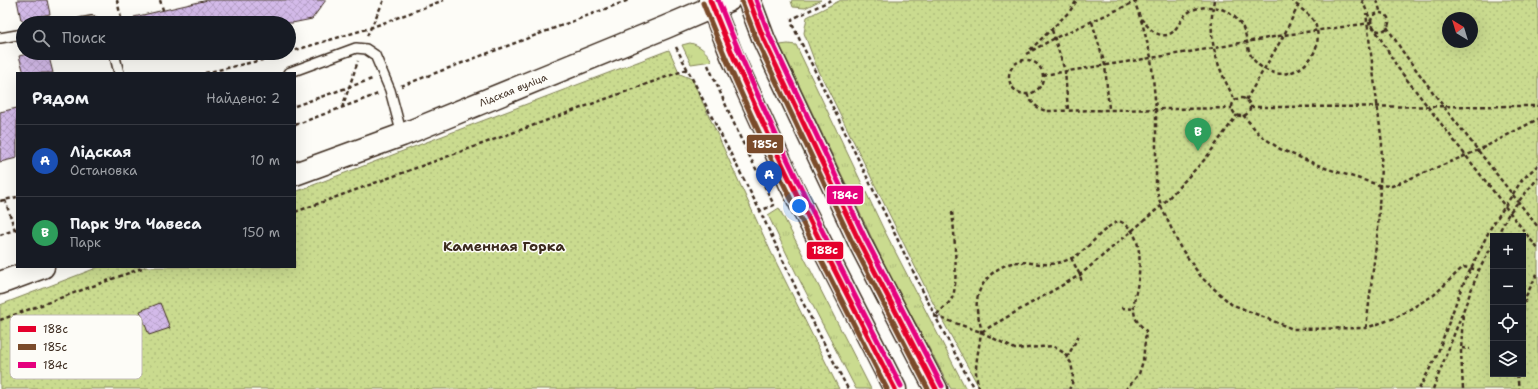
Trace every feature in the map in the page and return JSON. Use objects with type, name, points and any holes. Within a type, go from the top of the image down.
[{"type":"main road","points":[[749,0],[764,40],[860,243],[936,389]]},
{"type":"main road","points":[[717,3],[732,56],[790,183],[895,389]]},
{"type":"main road","name":"Лідская вуліца","points":[[296,174],[402,135],[717,3]]},
{"type":"main road","points":[[0,283],[40,268]]},
{"type":"lane","points":[[0,38],[16,35]]},
{"type":"lane","points":[[291,72],[356,48],[366,49],[375,55],[390,90],[402,135]]},
{"type":"lane","points":[[116,60],[119,72]]},
{"type":"path","points":[[117,0],[120,16]]},
{"type":"path","points":[[160,0],[163,10]]},
{"type":"path","points":[[342,108],[370,28],[384,0]]},
{"type":"path","points":[[296,51],[370,28],[444,0]]},
{"type":"path","points":[[296,125],[629,0]]},
{"type":"path","points":[[831,0],[792,19],[792,24],[935,316],[974,389]]},
{"type":"path","points":[[1023,60],[1034,62],[1039,65],[1043,75],[1043,81],[1037,90],[1027,94],[1016,91],[1010,82],[1009,76],[1014,66],[1023,60],[1026,54],[1070,11],[1076,0]]},
{"type":"path","points":[[1026,54],[1055,38],[1139,0]]},
{"type":"path","points":[[1214,0],[1211,30],[1219,68],[1235,100],[1232,108]]},
{"type":"path","points":[[1141,19],[1153,32],[1161,35],[1170,34],[1178,28],[1186,14],[1195,8],[1213,8],[1227,12],[1236,19],[1243,28],[1248,50],[1260,66],[1273,73],[1287,73],[1298,70],[1309,62],[1316,48],[1318,37],[1311,18],[1292,0]]},
{"type":"path","points":[[1246,100],[1284,35],[1301,0]]},
{"type":"path","points":[[1362,0],[1370,23],[1398,68],[1538,249]]},
{"type":"path","points":[[1377,0],[1381,14],[1388,19],[1387,27],[1403,52],[1538,227]]},
{"type":"path","points":[[1135,1],[1151,57],[1156,109],[1156,187],[1161,206],[1180,247],[1202,278],[1231,304],[1293,329],[1366,328],[1395,318],[1434,295],[1463,268],[1479,270]]},
{"type":"path","points":[[1366,328],[1378,229],[1382,144],[1369,36],[1370,23],[1374,16],[1381,14]]},
{"type":"path","points":[[1092,22],[1104,65],[1109,110]]},
{"type":"path","points":[[1043,75],[1214,48],[1284,35],[1370,23]]},
{"type":"path","points":[[1374,29],[1380,31],[1387,27]]},
{"type":"path","points":[[1369,36],[1374,29]]},
{"type":"path","points":[[1052,30],[1065,71],[1068,110]]},
{"type":"path","points":[[676,47],[760,211],[802,301],[848,389]]},
{"type":"path","points":[[209,72],[262,60]]},
{"type":"path","points":[[708,66],[740,137],[774,205],[760,211]]},
{"type":"path","points":[[296,212],[688,70]]},
{"type":"path","points":[[296,106],[383,75]]},
{"type":"path","points":[[1027,94],[1032,103],[1041,110],[1232,108]]},
{"type":"path","points":[[1235,100],[1240,98],[1246,100],[1250,107],[1248,113],[1237,115]]},
{"type":"path","points":[[1250,107],[1538,106]]},
{"type":"path","points":[[1232,108],[1237,115]]},
{"type":"path","points":[[981,332],[1080,275],[1161,206],[1206,158],[1237,115]]},
{"type":"path","points":[[1243,115],[1260,135],[1280,149],[1325,168],[1379,185],[1392,186],[1466,156],[1538,119]]},
{"type":"path","points":[[1419,389],[1437,355],[1461,289],[1490,228],[1522,180],[1538,165]]},
{"type":"path","points":[[1499,233],[1509,213],[1538,178]]},
{"type":"path","points":[[0,201],[16,197]]},
{"type":"path","points":[[0,235],[16,229],[5,200]]},
{"type":"path","points":[[935,316],[953,297],[955,241],[952,212]]},
{"type":"path","points":[[979,389],[976,372],[981,332],[977,310],[978,292],[992,273],[1002,266],[1012,263],[1026,262],[1054,264],[1071,258],[1091,244],[1110,224],[1119,221],[1126,223],[1133,230],[1138,243],[1140,260],[1135,309],[1136,319],[1146,331],[1144,361],[1139,374],[1126,389]]},
{"type":"path","points":[[1433,389],[1479,270],[1490,250]]},
{"type":"path","points":[[1071,258],[1080,275],[1082,283]]},
{"type":"path","points":[[14,315],[141,268]]},
{"type":"path","points":[[1524,305],[1526,296],[1538,272]]},
{"type":"path","points":[[1120,308],[1135,309]]},
{"type":"path","points":[[1463,389],[1462,348],[1464,310]]},
{"type":"path","points":[[0,320],[10,316]]},
{"type":"path","points":[[935,316],[981,332],[1015,349],[1053,346],[1064,353],[1071,363],[1073,374],[1072,385],[1069,389]]},
{"type":"path","points":[[1067,358],[1080,333]]},
{"type":"path","points":[[1462,348],[1470,349]]},
{"type":"path","points":[[1517,377],[1519,389]]},
{"type":"green space","points":[[821,0],[805,8],[793,7],[791,1]]},
{"type":"green space","points":[[841,0],[1538,0],[1538,389],[980,389],[932,301],[816,65],[804,33],[807,17]]},
{"type":"green space","points":[[690,43],[703,49],[712,61],[691,64],[682,45]]},
{"type":"green space","points":[[780,45],[796,45],[883,228],[966,389],[951,389],[887,270]]},
{"type":"green space","points":[[669,50],[680,74],[692,79],[771,252],[839,389],[0,389],[0,305],[96,268],[296,268],[296,192]]},
{"type":"green space","points":[[779,208],[871,389],[856,389],[796,273],[768,215]]},
{"type":"building","points":[[17,0],[47,0],[50,14],[40,16],[20,16]]},
{"type":"building","points":[[208,0],[326,0],[312,19],[296,22],[296,16],[138,16]]},
{"type":"building","points":[[20,60],[50,60],[53,72],[24,72]]},
{"type":"building","points":[[16,108],[16,158],[0,162],[0,112]]},
{"type":"building","points":[[160,303],[170,328],[149,335],[140,311]]},
{"type":"transit line","name":"188с","points":[[710,0],[730,50],[798,197],[895,389]]},
{"type":"transit line","name":"184с","points":[[718,0],[759,99],[828,243],[901,386]]},
{"type":"transit line","name":"188с","points":[[749,0],[764,40],[860,243],[936,389]]},
{"type":"transit line","name":"184с","points":[[756,0],[770,37],[866,240],[942,386]]},
{"type":"transit line","name":"185с","points":[[742,2],[758,43],[854,246],[928,389]]},
{"type":"transit line","name":"185с","points":[[703,3],[723,53],[767,150],[887,389]]},
{"type":"place","name":"Парк Уга Чавеса","points":[[1198,151]]},
{"type":"place","name":"Лідская","points":[[769,194]]},
{"type":"district","name":"Каменная Горка","points":[[504,246]]}]
